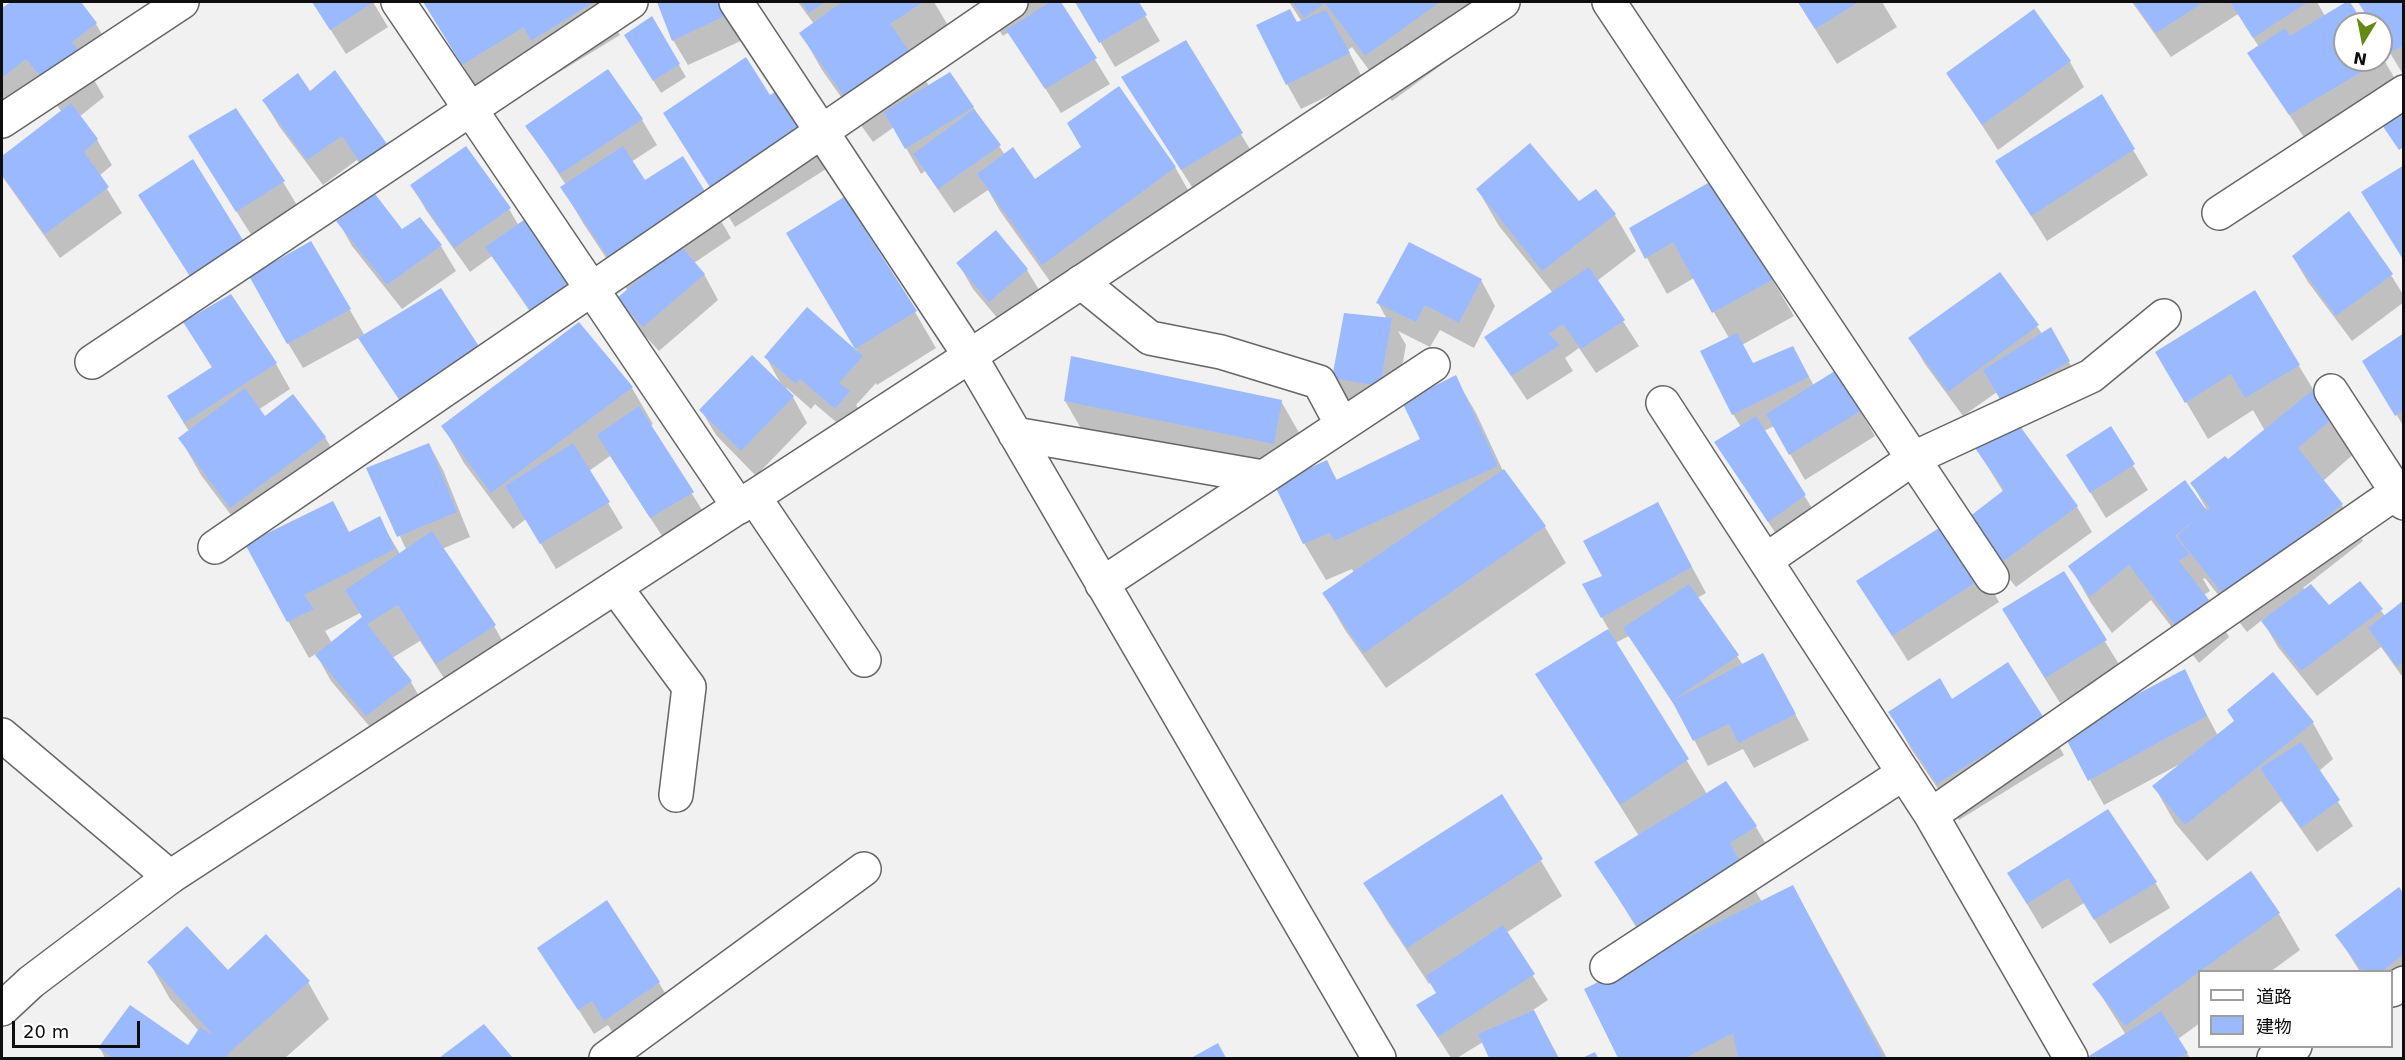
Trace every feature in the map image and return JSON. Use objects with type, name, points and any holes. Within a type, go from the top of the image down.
[{"type":"street","points":[[2,121],[182,2]]},
{"type":"street","points":[[398,2],[591,288],[864,660]]},
{"type":"street","points":[[92,362],[631,2]]},
{"type":"street","points":[[736,2],[970,357],[1379,1059]]},
{"type":"street","points":[[215,547],[1011,2]]},
{"type":"street","points":[[2,1009],[31,982],[170,877],[970,357],[1503,2]]},
{"type":"street","points":[[1609,2],[1992,577]]},
{"type":"street","points":[[2219,213],[2403,92]]},
{"type":"street","points":[[1081,282],[1150,338],[1221,352],[1319,382],[1342,425]]},
{"type":"street","points":[[1766,560],[1914,458],[2091,376],[2164,316]]},
{"type":"street","points":[[1102,584],[1433,365]]},
{"type":"street","points":[[1931,815],[2401,494],[2331,390]]},
{"type":"street","points":[[1663,403],[1931,815],[2071,1059]]},
{"type":"street","points":[[1015,434],[1263,477]]},
{"type":"street","points":[[616,588],[689,687],[676,795]]},
{"type":"street","points":[[2,735],[170,877]]},
{"type":"street","points":[[1607,967],[1904,773]]},
{"type":"street","points":[[606,1059],[864,869]]},
{"type":"street","points":[[2274,1059],[2293,1048]]},
{"type":"building","points":[[11,2],[81,2],[97,23],[72,42],[85,60],[49,87],[26,59],[2,78],[2,8]]},
{"type":"building","points":[[312,2],[374,2],[330,30]]},
{"type":"building","points":[[423,2],[594,2],[531,41],[524,27],[462,65]]},
{"type":"building","points":[[657,2],[723,2],[729,14],[672,41]]},
{"type":"building","points":[[801,2],[825,2],[809,13]]},
{"type":"building","points":[[842,2],[923,2],[890,24],[915,59],[851,106],[799,33]]},
{"type":"building","points":[[1050,2],[1061,2],[1097,58],[1045,89],[1006,30]]},
{"type":"building","points":[[1075,2],[1139,2],[1147,15],[1099,43]]},
{"type":"building","points":[[1292,2],[1440,2],[1365,56],[1325,3],[1304,18]]},
{"type":"building","points":[[1798,2],[1859,2],[1815,29]]},
{"type":"building","points":[[2133,2],[2204,2],[2156,33]]},
{"type":"building","points":[[2230,2],[2308,2],[2253,38]]},
{"type":"building","points":[[2346,2],[2350,2],[2356,12],[2333,12],[2333,72],[2361,72],[2289,115],[2247,53],[2285,28],[2290,36]]},
{"type":"building","points":[[2358,2],[2403,2],[2400,3],[2404,9],[2404,45],[2393,51],[2393,12],[2364,12]]},
{"type":"building","points":[[1290,9],[1297,22],[1326,10],[1350,53],[1286,85],[1256,25]]},
{"type":"building","points":[[2034,9],[2071,61],[1982,125],[1946,73]]},
{"type":"building","points":[[652,16],[680,64],[653,81],[624,35]]},
{"type":"building","points":[[1186,40],[1243,133],[1181,170],[1121,77]]},
{"type":"building","points":[[746,57],[770,95],[791,83],[817,125],[713,192],[663,113]]},
{"type":"building","points":[[608,69],[643,119],[560,174],[525,126]]},
{"type":"building","points":[[335,70],[387,144],[361,164],[342,136],[307,160],[262,100],[298,73],[310,91]]},
{"type":"building","points":[[950,72],[974,107],[905,149],[884,112]]},
{"type":"building","points":[[1119,86],[1176,167],[1042,265],[977,174],[1013,147],[1035,179],[1081,147],[1067,123]]},
{"type":"building","points":[[2102,94],[2135,149],[2031,216],[1995,161]]},
{"type":"building","points":[[71,103],[98,139],[84,152],[109,187],[45,234],[2,175],[2,156]]},
{"type":"building","points":[[236,108],[285,181],[236,212],[188,136]]},
{"type":"building","points":[[974,109],[1001,145],[938,189],[913,154]]},
{"type":"building","points":[[2404,109],[2404,147],[2399,150],[2382,125]]},
{"type":"building","points":[[1530,143],[1579,201],[1596,189],[1616,214],[1542,271],[1476,189]]},
{"type":"building","points":[[466,146],[511,208],[454,248],[410,185]]},
{"type":"building","points":[[623,146],[645,180],[683,156],[711,201],[614,266],[560,187]]},
{"type":"building","points":[[193,159],[246,245],[191,278],[138,195]]},
{"type":"building","points":[[2404,165],[2404,261],[2361,192]]},
{"type":"building","points":[[1715,179],[1774,279],[1712,313],[1673,242],[1645,259],[1629,228]]},
{"type":"building","points":[[375,194],[402,229],[420,217],[442,245],[387,285],[336,221]]},
{"type":"building","points":[[844,197],[917,311],[855,349],[786,233]]},
{"type":"building","points":[[2349,211],[2393,274],[2336,316],[2292,256]]},
{"type":"building","points":[[531,215],[578,279],[532,313],[485,247]]},
{"type":"building","points":[[996,230],[1028,269],[989,302],[956,263]]},
{"type":"building","points":[[311,241],[351,309],[287,344],[249,276]]},
{"type":"building","points":[[1409,242],[1482,279],[1459,323],[1425,305],[1416,322],[1376,303]]},
{"type":"building","points":[[680,245],[705,274],[643,327],[617,298]]},
{"type":"building","points":[[1589,267],[1625,320],[1581,349],[1563,324],[1549,334],[1560,345],[1511,376],[1484,337]]},
{"type":"building","points":[[2000,272],[2039,325],[1948,392],[1908,338]]},
{"type":"building","points":[[441,288],[482,351],[402,404],[358,338]]},
{"type":"building","points":[[2255,290],[2300,365],[2245,398],[2231,374],[2185,403],[2155,352]]},
{"type":"building","points":[[231,294],[277,363],[184,423],[167,396],[212,367],[183,322]]},
{"type":"building","points":[[807,307],[863,356],[839,383],[850,391],[835,409],[800,379],[796,384],[764,357]]},
{"type":"building","points":[[1344,313],[1392,318],[1380,386],[1332,378]]},
{"type":"building","points":[[579,322],[633,387],[491,493],[441,426]]},
{"type":"building","points":[[2051,327],[2070,361],[2001,401],[1983,370]]},
{"type":"building","points":[[1737,333],[1753,363],[1793,346],[1809,377],[1732,415],[1700,351]]},
{"type":"building","points":[[2404,333],[2404,410],[2395,416],[2362,361]]},
{"type":"building","points":[[752,355],[794,396],[741,451],[699,410]]},
{"type":"building","points":[[1071,356],[1282,400],[1274,444],[1064,401]]},
{"type":"building","points":[[1838,369],[1862,410],[1789,455],[1766,414]]},
{"type":"building","points":[[1456,375],[1498,466],[1334,541],[1330,533],[1303,544],[1274,484],[1327,460],[1336,480],[1420,439],[1402,402]]},
{"type":"building","points":[[245,388],[265,416],[293,394],[326,437],[230,508],[178,438]]},
{"type":"building","points":[[2314,389],[2338,414],[2298,448],[2343,504],[2225,597],[2177,536],[2198,517],[2175,536],[2190,554],[2179,561],[2209,600],[2177,628],[2129,565],[2090,597],[2068,566],[2185,480],[2207,511],[2210,508],[2190,483],[2225,456],[2228,459]]},
{"type":"building","points":[[639,406],[694,492],[650,518],[597,435]]},
{"type":"building","points":[[1756,416],[1806,495],[1768,522],[1714,442]]},
{"type":"building","points":[[2014,418],[2078,506],[2001,563],[1965,520],[2004,490],[1975,448]]},
{"type":"building","points":[[2111,426],[2135,464],[2090,493],[2066,455]]},
{"type":"building","points":[[429,443],[457,512],[397,537],[366,468]]},
{"type":"building","points":[[573,443],[610,502],[540,544],[505,486]]},
{"type":"building","points":[[1504,469],[1546,526],[1364,653],[1322,593]]},
{"type":"building","points":[[333,501],[349,532],[380,516],[395,549],[304,595],[314,609],[287,622],[245,544]]},
{"type":"building","points":[[1658,502],[1692,567],[1601,618],[1582,584],[1602,576],[1583,541]]},
{"type":"building","points":[[1950,521],[1986,576],[1892,636],[1856,581]]},
{"type":"building","points":[[432,531],[496,625],[436,664],[398,605],[367,624],[412,681],[366,716],[315,655],[362,617],[345,590]]},
{"type":"building","points":[[2064,571],[2107,640],[2045,678],[2002,609]]},
{"type":"building","points":[[2360,581],[2383,609],[2301,671],[2261,621],[2311,584],[2329,605]]},
{"type":"building","points":[[1689,584],[1739,655],[1672,701],[1623,628]]},
{"type":"building","points":[[2404,600],[2404,662],[2397,667],[2368,628]]},
{"type":"building","points":[[1608,629],[1689,759],[1620,805],[1535,674]]},
{"type":"building","points":[[1763,653],[1796,714],[1738,743],[1729,724],[1693,741],[1672,701]]},
{"type":"building","points":[[2008,662],[2044,718],[1937,784],[1888,712],[1940,678],[1952,699]]},
{"type":"building","points":[[2185,669],[2207,716],[2088,781],[2063,733]]},
{"type":"building","points":[[2273,672],[2314,722],[2185,825],[2152,786],[2234,721],[2227,710]]},
{"type":"building","points":[[2301,742],[2340,800],[2301,828],[2260,768]]},
{"type":"building","points":[[1726,781],[1757,826],[1730,843],[1741,863],[1638,928],[1594,862]]},
{"type":"building","points":[[1502,794],[1543,859],[1407,948],[1363,883]]},
{"type":"building","points":[[2108,809],[2157,882],[2094,920],[2068,878],[2027,904],[2007,873]]},
{"type":"building","points":[[2251,871],[2280,913],[2202,970],[2198,970],[2198,973],[2125,1026],[2092,984]]},
{"type":"building","points":[[1793,885],[1884,1058],[1738,1058],[1733,1033],[1685,1058],[1618,1058],[1584,989]]},
{"type":"building","points":[[2399,887],[2404,894],[2404,954],[2384,970],[2361,970],[2335,935]]},
{"type":"building","points":[[607,900],[660,982],[604,1021],[592,1001],[578,1010],[537,948]]},
{"type":"building","points":[[1503,925],[1535,974],[1438,1037],[1416,1005],[1436,993],[1426,976]]},
{"type":"building","points":[[187,926],[228,970],[266,934],[310,981],[226,1058],[113,1058],[98,1048],[130,1005],[188,1045],[200,1027],[213,1035],[147,962]]},
{"type":"building","points":[[1534,1010],[1558,1058],[1489,1058],[1478,1034]]},
{"type":"building","points":[[2161,1011],[2188,1053],[2178,1058],[2090,1058],[2089,1056]]},
{"type":"building","points":[[484,1024],[513,1058],[439,1058]]},
{"type":"building","points":[[1218,1043],[1226,1058],[1191,1058]]},
{"type":"building","points":[[1595,1052],[1598,1058],[1582,1058]]}]
